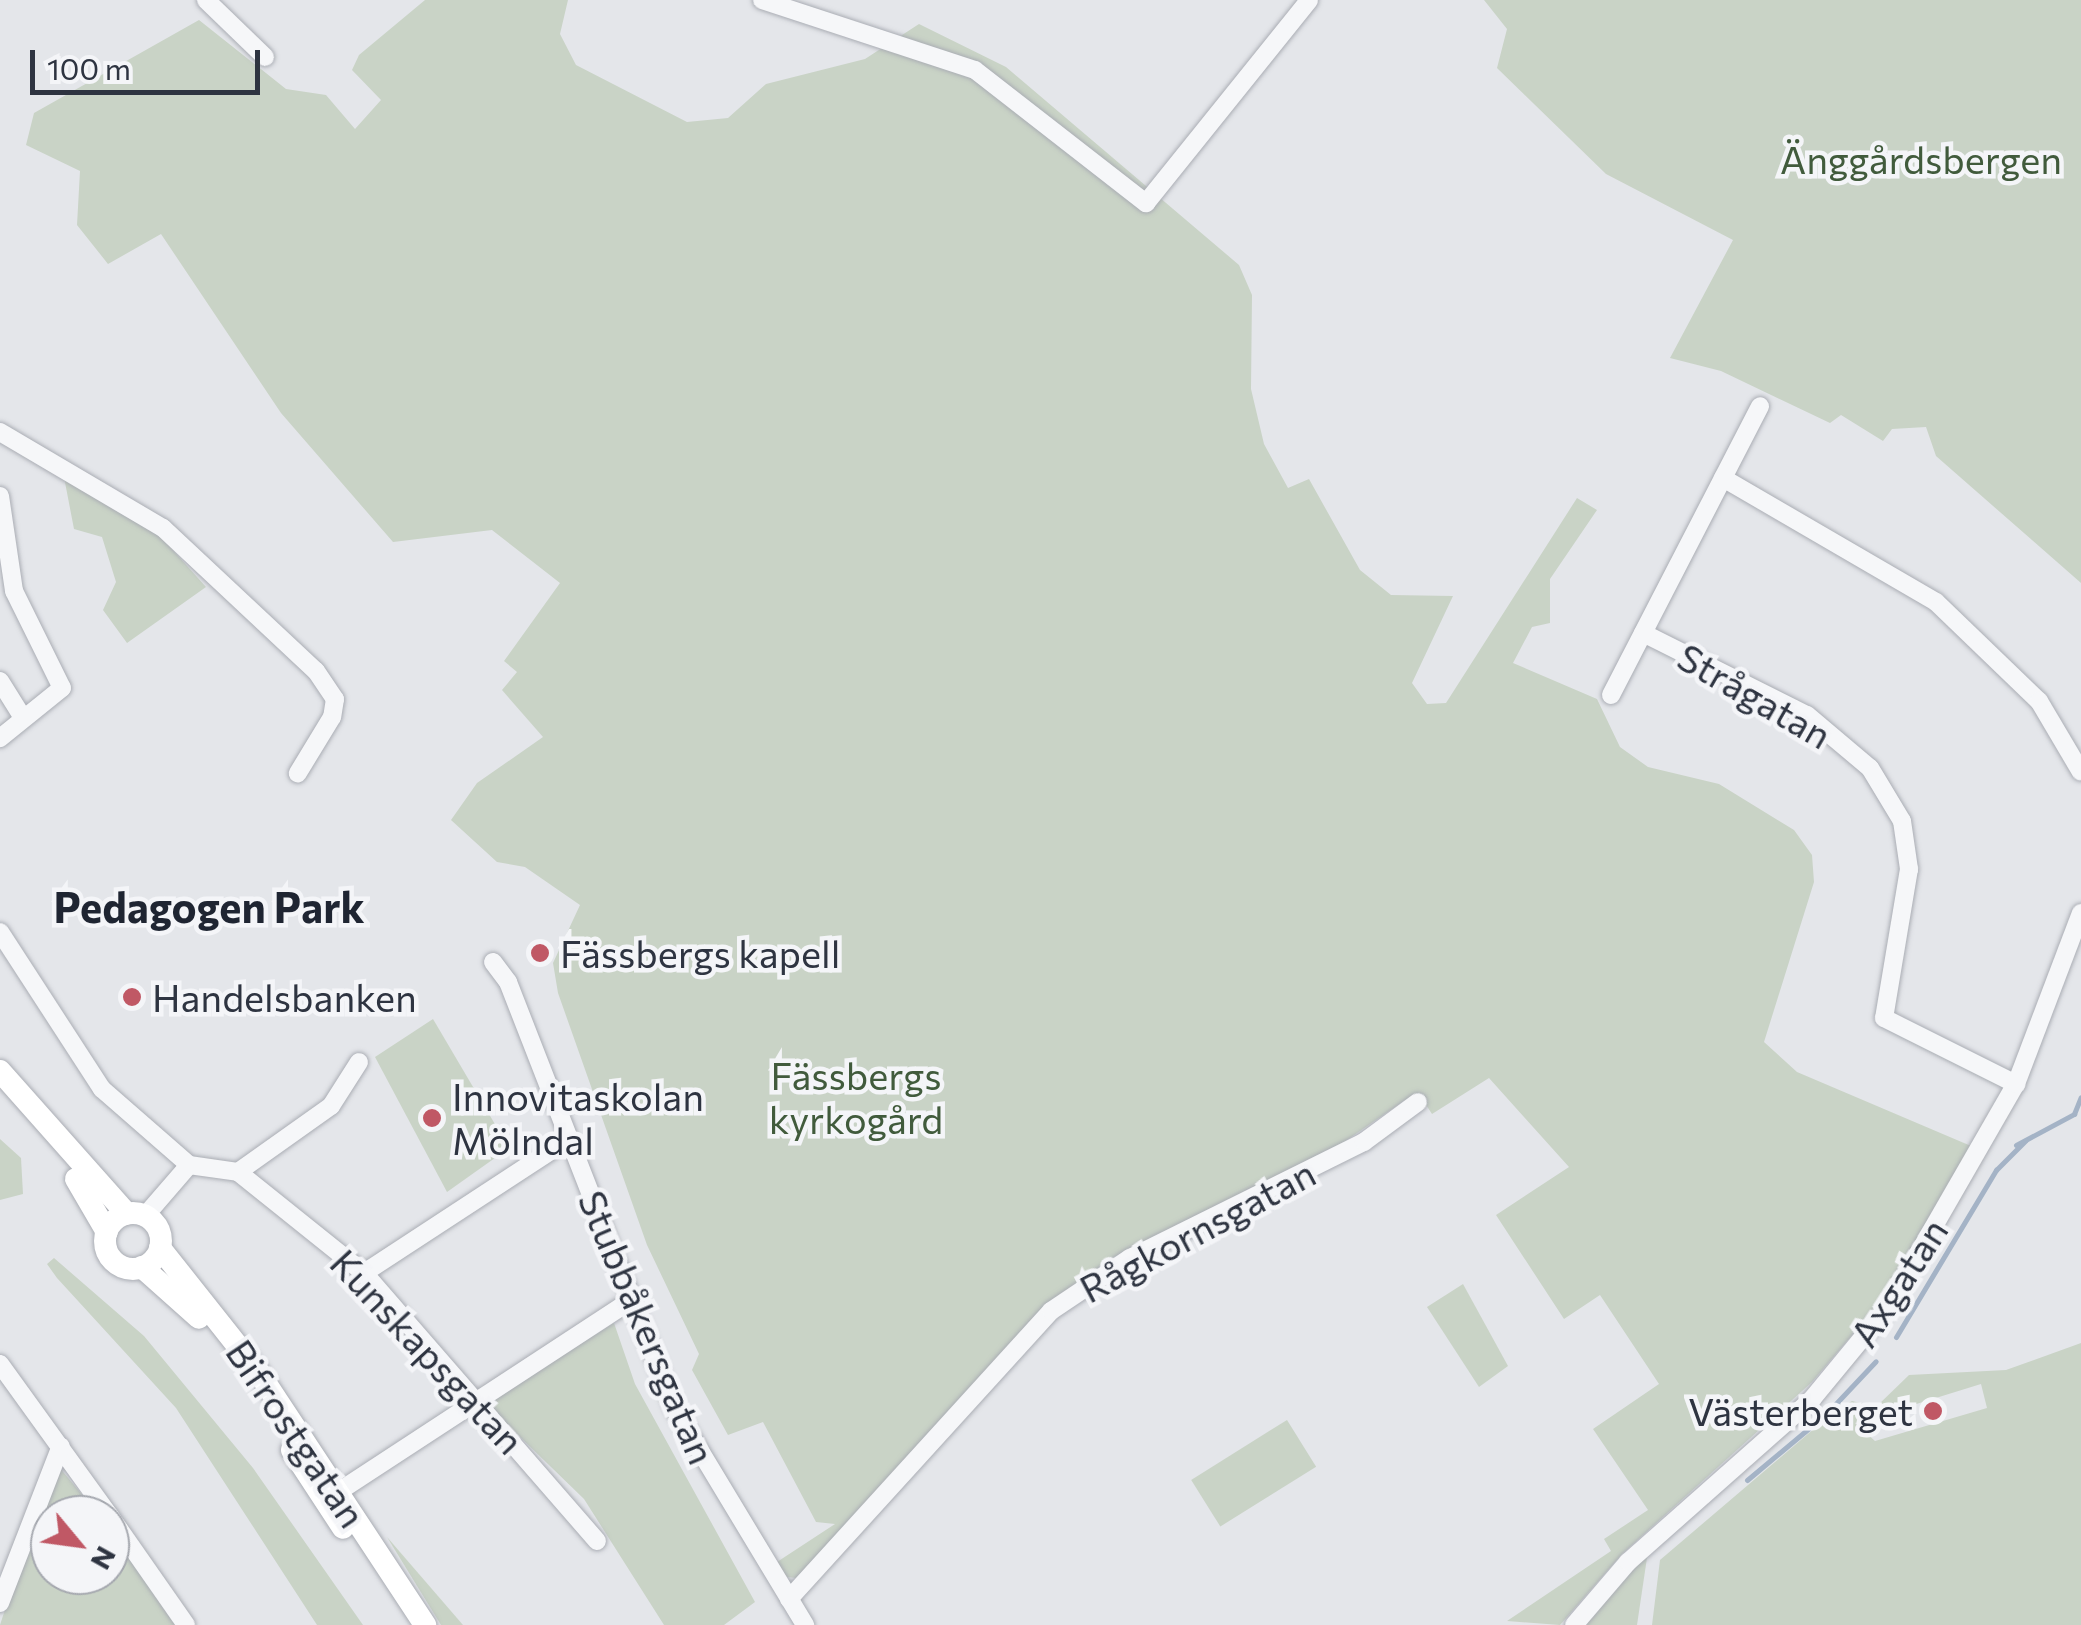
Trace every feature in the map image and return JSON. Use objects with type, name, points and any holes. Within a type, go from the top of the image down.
[{"type":"main road","name":"Bifrostgatan","points":[[0,1071],[136,1215],[338,1492],[425,1625]]},
{"type":"main road","name":"Bifrostgatan","points":[[0,1097],[50,1140],[107,1232],[114,1260],[142,1267],[214,1336],[410,1625]]},
{"type":"main road","points":[[107,1232],[136,1215]]},
{"type":"main road","points":[[142,1267],[160,1248]]},
{"type":"street","points":[[206,0],[264,57]]},
{"type":"street","points":[[762,0],[975,70],[1146,203],[1308,0]]},
{"type":"street","points":[[1610,694],[1760,406]]},
{"type":"street","points":[[0,432],[163,528],[316,671],[335,699],[332,717],[298,773]]},
{"type":"street","points":[[1723,478],[1936,602],[2038,701],[2081,772]]},
{"type":"street","points":[[0,496],[14,591],[62,688],[0,738]]},
{"type":"street","name":"Strågatan","points":[[1642,633],[1806,715],[1870,768],[1902,821],[1908,869],[1884,1018],[2016,1084]]},
{"type":"street","points":[[0,681],[23,718]]},
{"type":"street","name":"Axgatan","points":[[1574,1625],[1628,1562],[1812,1399],[1866,1338],[2016,1084],[2081,913]]},
{"type":"street","points":[[0,932],[102,1089],[189,1165],[238,1172],[331,1106],[359,1062]]},
{"type":"street","name":"Stubbåkersgatan","points":[[492,962],[701,1460],[805,1625]]},
{"type":"street","name":"Rågkornsgatan","points":[[789,1600],[1051,1312],[1130,1258],[1364,1142],[1418,1102]]},
{"type":"street","points":[[364,1272],[569,1140]]},
{"type":"street","points":[[136,1215],[189,1165]]},
{"type":"street","name":"Kunskapsgatan","points":[[238,1172],[364,1272],[468,1403],[588,1520],[597,1541]]},
{"type":"street","points":[[338,1492],[468,1403],[632,1300]]},
{"type":"street","points":[[0,1364],[95,1495]]},
{"type":"street","points":[[0,1603],[61,1446]]},
{"type":"street","points":[[130,1545],[186,1625]]},
{"type":"green space","name":"Fässbergs kyrkogård","points":[[425,0],[568,0],[560,34],[576,65],[687,122],[728,118],[766,84],[865,59],[919,24],[1006,67],[1239,265],[1252,295],[1251,389],[1264,444],[1288,488],[1309,479],[1360,570],[1391,595],[1453,596],[1412,683],[1427,704],[1446,703],[1577,498],[1597,510],[1550,579],[1550,623],[1532,627],[1513,663],[1597,699],[1620,747],[1648,767],[1719,784],[1794,830],[1812,855],[1814,882],[1764,1042],[1797,1072],[1971,1146],[1881,1301],[1812,1382],[1622,1554],[1560,1625],[1507,1621],[1611,1551],[1604,1539],[1648,1510],[1593,1429],[1659,1384],[1600,1295],[1564,1319],[1496,1215],[1569,1167],[1489,1078],[1432,1114],[1419,1094],[1408,1098],[1344,1142],[1108,1260],[1044,1310],[797,1578],[786,1577],[777,1562],[835,1524],[816,1522],[763,1422],[728,1435],[692,1370],[699,1354],[647,1245],[558,993],[553,963],[580,905],[525,867],[497,862],[451,820],[477,783],[543,737],[502,690],[517,672],[504,661],[560,583],[492,530],[393,542],[281,413],[161,234],[108,264],[77,225],[80,171],[26,145],[34,113],[199,20],[286,89],[326,95],[355,129],[381,100],[352,70],[359,55]]},
{"type":"green space","name":"Änggårdsbergen","points":[[1484,0],[2081,0],[2081,583],[1936,456],[1926,427],[1892,429],[1883,441],[1841,415],[1830,423],[1721,371],[1670,358],[1733,240],[1606,174],[1497,68],[1507,29]]},
{"type":"green space","points":[[63,472],[162,538],[206,587],[127,643],[103,610],[116,582],[102,537],[74,529]]},
{"type":"green space","points":[[433,1019],[509,1148],[447,1192],[375,1057]]},
{"type":"green space","points":[[0,1139],[21,1158],[23,1194],[0,1200]]},
{"type":"green space","points":[[54,1258],[144,1336],[253,1468],[363,1625],[317,1625],[176,1408],[57,1278],[47,1264]]},
{"type":"green space","points":[[1463,1284],[1508,1366],[1479,1387],[1427,1307]]},
{"type":"green space","points":[[614,1323],[635,1384],[755,1602],[724,1625],[664,1625],[584,1499],[485,1403]]},
{"type":"green space","points":[[2081,1343],[2081,1625],[1652,1625],[1660,1560],[1836,1410],[1852,1401],[1876,1407],[1909,1375],[2006,1370]],"holes":[[[1981,1384],[1987,1408],[1875,1441],[1855,1423]]]},
{"type":"green space","points":[[1287,1420],[1316,1467],[1220,1527],[1191,1480]]},
{"type":"green space","points":[[54,1461],[82,1495],[43,1495]]},
{"type":"green space","points":[[30,1534],[30,1595],[130,1595],[130,1560],[175,1625],[0,1625]]},
{"type":"green space","points":[[387,1537],[463,1625],[441,1625]]},
{"type":"green space","points":[[1648,1551],[1637,1625],[1582,1625]]},
{"type":"waterway","points":[[2016,1145],[2074,1114],[2081,1097]]},
{"type":"waterway","points":[[1896,1337],[1996,1170],[2026,1140]]},
{"type":"waterway","points":[[1827,1413],[1876,1361]]},
{"type":"waterway","points":[[1747,1480],[1827,1413]]},
{"type":"place","name":"Fässbergs kapell","points":[[540,953]]},
{"type":"place","name":"Handelsbanken","points":[[132,997]]},
{"type":"place","name":"Innovitaskolan Mölndal","points":[[432,1118]]},
{"type":"place","name":"Västerberget","points":[[1933,1411]]},
{"type":"district","name":"Pedagogen Park","points":[[209,906]]}]
